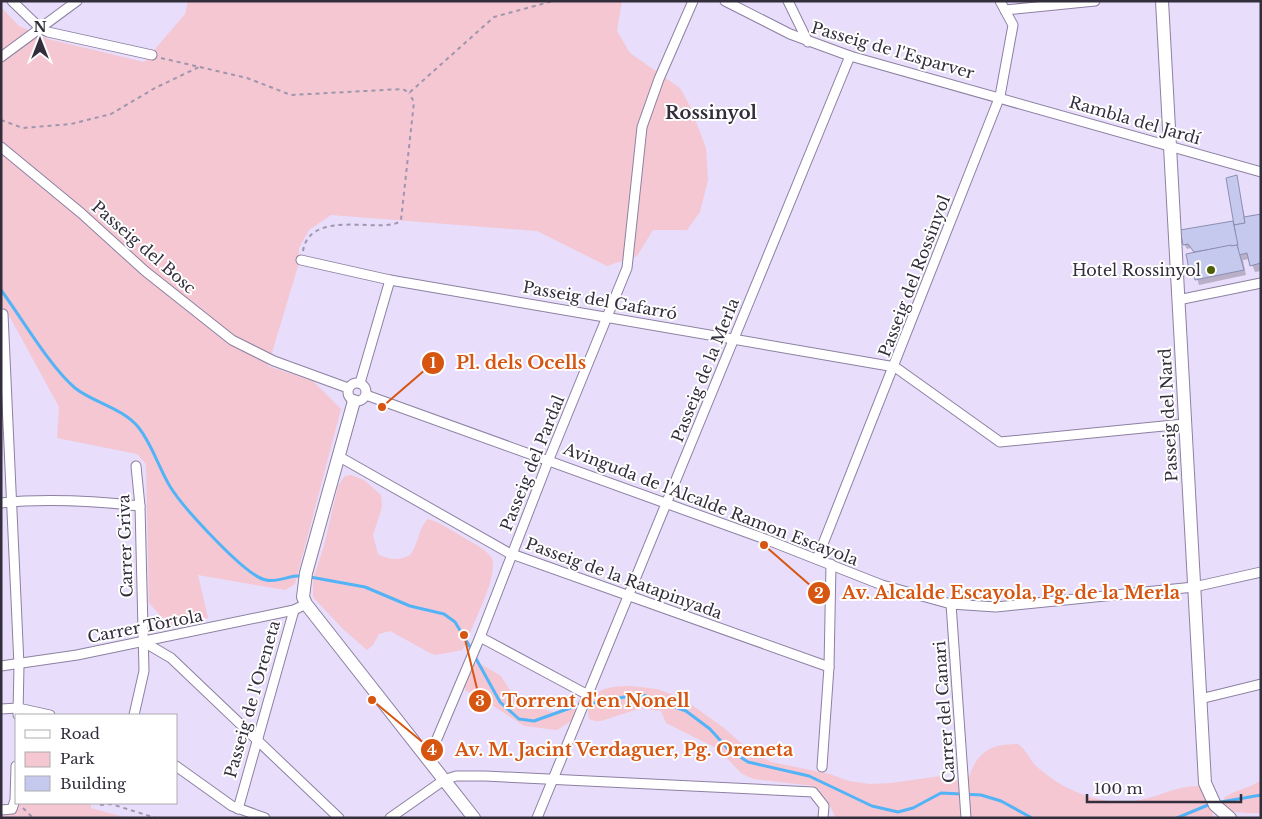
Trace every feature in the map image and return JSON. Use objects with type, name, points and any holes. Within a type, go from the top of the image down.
[{"type":"street","points":[[12,1],[42,29],[152,55]]},
{"type":"street","points":[[1,57],[42,29],[77,1]]},
{"type":"street","name":"Passeig del Pardal","points":[[428,760],[457,687],[480,637],[549,459],[627,268],[642,127],[659,78],[693,1]]},
{"type":"street","name":"Passeig de l'Esparver","points":[[725,1],[808,42],[850,56],[1000,96]]},
{"type":"street","points":[[788,1],[808,42]]},
{"type":"street","name":"Passeig del Rossinyol","points":[[817,559],[895,367],[1000,96],[1013,25],[1000,1]]},
{"type":"street","points":[[1006,10],[1095,1]]},
{"type":"street","name":"Passeig del Nard","points":[[1162,1],[1205,783],[1215,805],[1230,818]]},
{"type":"street","name":"Passeig de la Merla","points":[[537,818],[850,56]]},
{"type":"street","name":"Rambla del Jardí","points":[[1000,96],[1261,172]]},
{"type":"street","name":"Passeig del Bosc","points":[[1,147],[82,213],[145,271],[224,334],[274,361],[348,388]]},
{"type":"street","name":"Passeig del Gafarró","points":[[301,260],[390,280],[895,367]]},
{"type":"street","points":[[360,383],[390,280]]},
{"type":"street","points":[[1178,300],[1261,283]]},
{"type":"street","points":[[3,314],[5,502],[19,665],[18,712]]},
{"type":"street","points":[[895,367],[1000,442],[1184,424]]},
{"type":"street","points":[[360,383],[352,384],[348,388],[348,396],[360,398]]},
{"type":"street","points":[[360,383],[365,388],[338,456],[305,577],[303,597],[306,604],[474,818]]},
{"type":"street","name":"Avinguda de l'Alcalde Ramon Escayola","points":[[360,398],[549,459],[831,564],[882,585],[951,604],[996,607],[1194,587],[1261,572]]},
{"type":"street","name":"Passeig de la Ratapinyada","points":[[338,456],[512,554],[829,667]]},
{"type":"street","name":"Carrer Griva","points":[[134,714],[144,671],[140,506],[136,466]]},
{"type":"street","points":[[5,502],[77,501],[140,506]]},
{"type":"street","points":[[822,768],[829,667],[831,564]]},
{"type":"street","name":"Passeig de l'Oreneta","points":[[238,809],[294,610],[306,604]]},
{"type":"street","name":"Carrer del Canari","points":[[951,604],[966,814]]},
{"type":"street","name":"Carrer Tòrtola","points":[[1,666],[19,665],[172,637],[294,610]]},
{"type":"street","points":[[480,637],[588,696]]},
{"type":"street","points":[[142,641],[171,658],[339,818]]},
{"type":"street","points":[[1200,699],[1261,684]]},
{"type":"street","points":[[1,709],[39,714]]},
{"type":"street","points":[[178,767],[238,809],[265,818]]},
{"type":"street","points":[[390,818],[444,780],[456,776],[554,778],[813,792],[824,806],[823,818]]},
{"type":"street","points":[[1,810],[12,809],[15,804]]},
{"type":"path","points":[[409,93],[494,18],[553,1]]},
{"type":"path","points":[[152,55],[246,78],[291,95],[403,90],[409,93],[414,102],[401,220],[393,225],[324,226],[307,239],[301,260]]},
{"type":"path","points":[[1,120],[23,128],[71,124],[111,114],[155,88],[199,67]]},
{"type":"path","points":[[18,804],[33,818]]},
{"type":"path","points":[[100,805],[110,804],[156,818]]},
{"type":"green space","points":[[188,1],[622,1],[617,31],[630,53],[680,88],[690,106],[706,148],[708,180],[700,212],[687,230],[653,230],[637,256],[607,266],[537,231],[331,215],[309,230],[299,248],[298,266],[268,366],[313,381],[341,409],[295,584],[285,590],[198,575],[208,618],[170,626],[149,603],[146,464],[137,454],[57,438],[59,407],[6,310],[1,306],[1,7],[19,26],[48,39],[144,62],[185,14]]},
{"type":"green space","points":[[351,475],[364,480],[381,495],[382,507],[373,535],[378,554],[394,559],[410,555],[422,527],[428,519],[443,525],[476,545],[491,557],[493,564],[489,586],[462,650],[436,655],[390,631],[379,634],[373,645],[367,650],[343,629],[313,597],[313,579],[324,546],[338,486],[345,476]]},
{"type":"green space","points":[[477,662],[501,676],[514,697],[526,705],[554,712],[570,705],[577,706],[574,719],[557,730],[524,726],[466,691],[464,685],[472,666]]},
{"type":"green space","points":[[631,686],[657,689],[682,698],[724,728],[749,750],[771,762],[830,774],[849,781],[870,784],[891,783],[941,776],[965,783],[978,759],[987,750],[998,746],[1018,744],[1035,765],[1046,774],[1071,789],[1097,799],[1126,802],[1148,798],[1184,787],[1200,786],[1211,805],[1212,818],[836,818],[827,800],[814,786],[754,779],[742,774],[718,749],[666,723],[661,711],[641,708],[601,721],[589,719],[588,709],[594,695],[614,687]]},
{"type":"green space","points":[[1261,780],[1261,813],[1236,812],[1223,805],[1224,798],[1228,795]]},
{"type":"green space","points":[[20,804],[91,804],[91,808],[127,818],[1,818],[1,810],[12,809]]},
{"type":"building","points":[[1237,175],[1245,223],[1234,225],[1226,178]]},
{"type":"building","points":[[1261,214],[1261,263],[1250,266],[1247,253],[1239,255],[1234,225],[1245,223],[1244,217]]},
{"type":"building","points":[[1233,221],[1238,245],[1194,252],[1188,244],[1183,245],[1180,230]]},
{"type":"building","points":[[1237,245],[1244,270],[1195,280],[1193,268],[1189,269],[1186,254]]},
{"type":"waterway","points":[[1,290],[65,379],[83,393],[125,415],[139,428],[171,488],[201,525],[230,555],[244,567],[266,580],[271,581],[304,576]]},
{"type":"waterway","points":[[310,577],[365,587],[410,606],[444,614],[455,622],[472,650]]},
{"type":"waterway","points":[[474,655],[500,702],[519,719],[534,721],[573,707],[640,694],[686,711],[710,729],[728,749],[748,762],[809,776],[872,806],[898,812],[913,808],[941,793],[981,795],[1001,801],[1032,818]]},
{"type":"waterway","points":[[1221,802],[1261,795]]},
{"type":"waterway","points":[[1177,818],[1208,805]]},
{"type":"place","name":"Hotel Rossinyol","points":[[1211,270]]},
{"type":"place","name":"Pl. dels Ocells","points":[[382,407]]},
{"type":"place","name":"Av. Alcalde Escayola, Pg. de la Merla","points":[[764,545]]},
{"type":"place","name":"Torrent d'en Nonell","points":[[464,635]]},
{"type":"place","name":"Av. M. Jacint Verdaguer, Pg. Oreneta","points":[[372,700]]},
{"type":"district","name":"Rossinyol","points":[[711,113]]}]
